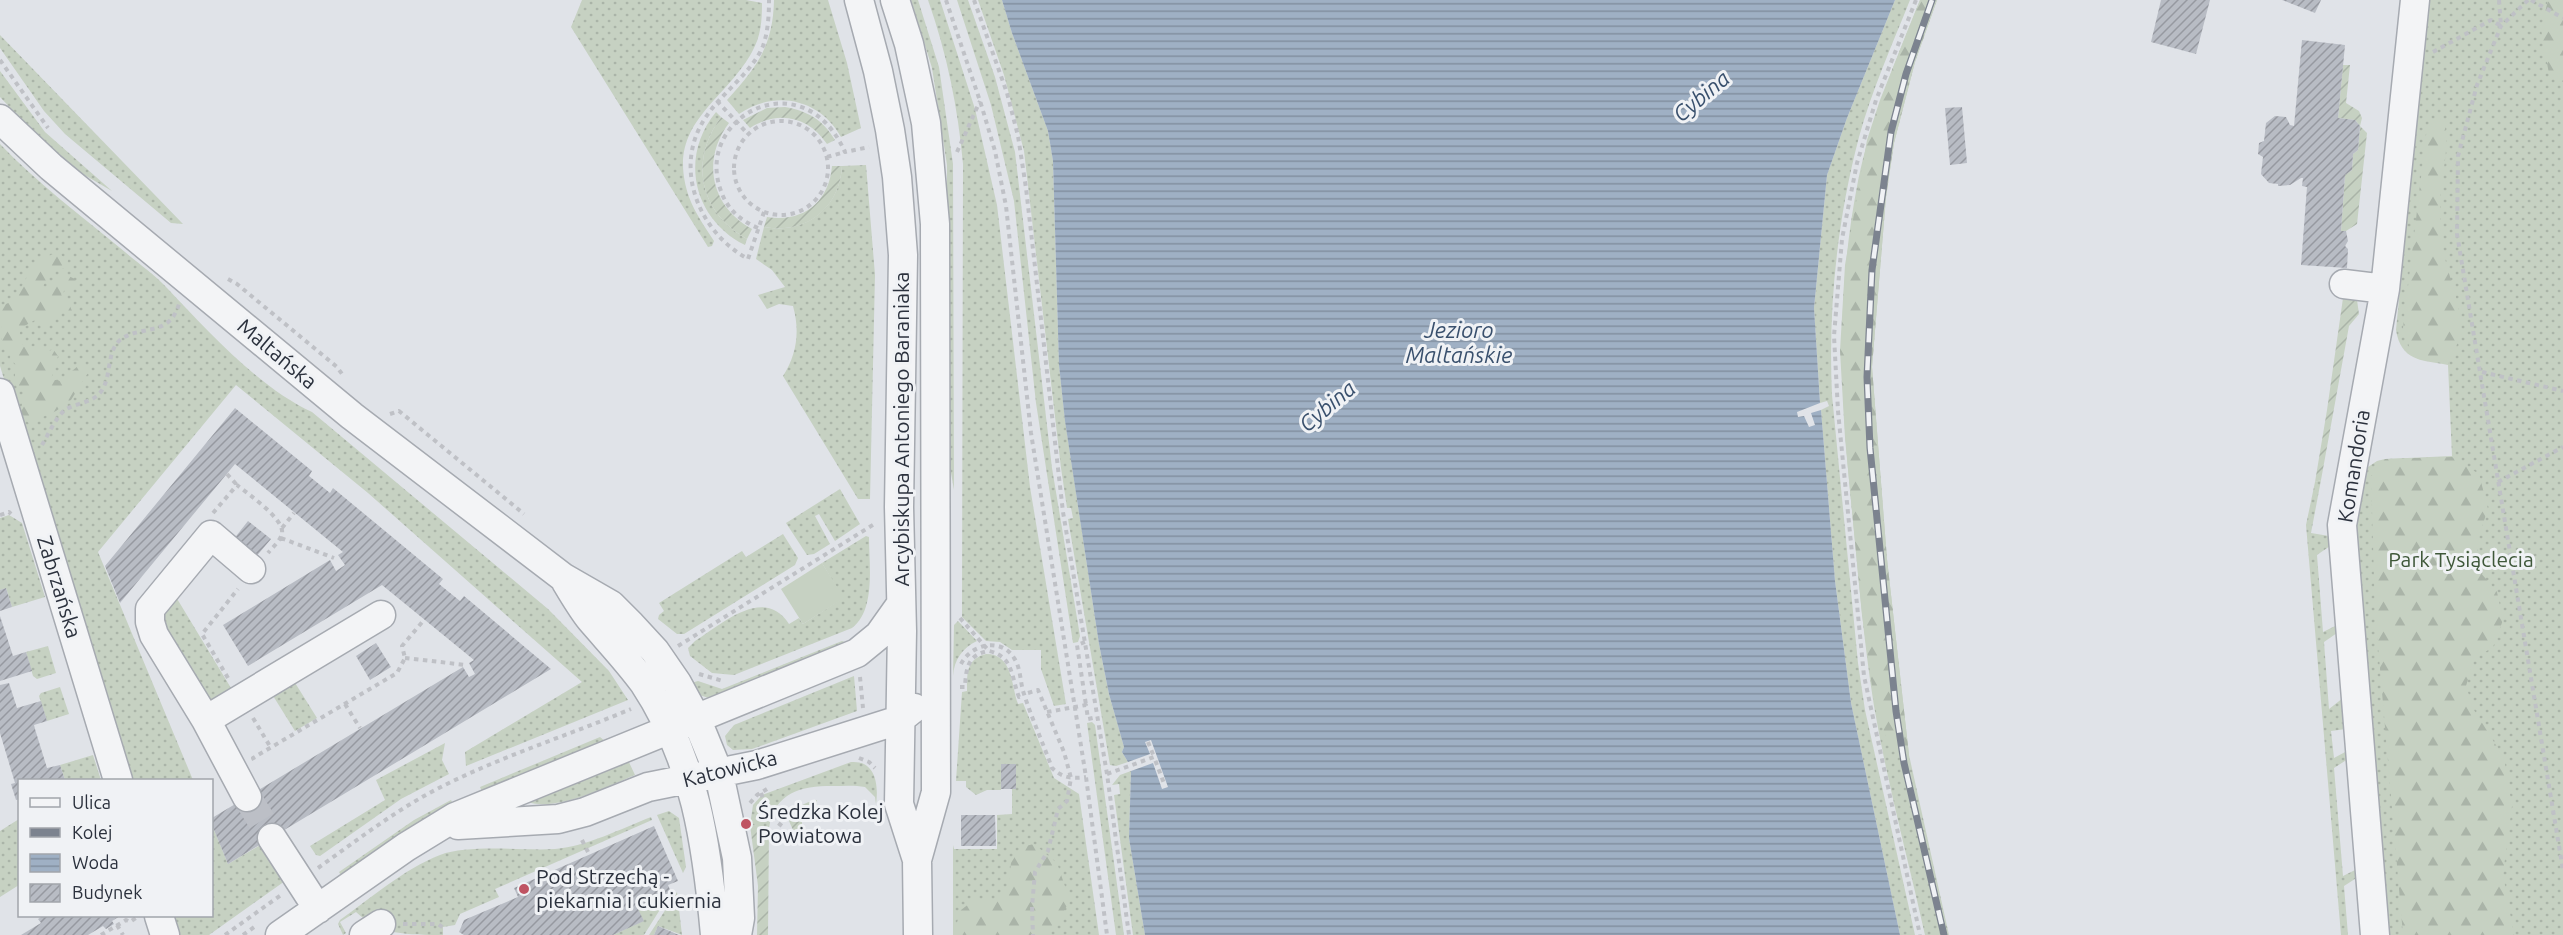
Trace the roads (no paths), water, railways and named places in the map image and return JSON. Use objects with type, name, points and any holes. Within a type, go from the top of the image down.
[{"type":"street","name":"Arcybiskupa Antoniego Baraniaka","points":[[859,0],[878,71],[890,130],[900,211],[903,277],[899,507],[901,604],[899,804],[917,860]]},
{"type":"street","name":"Arcybiskupa Antoniego Baraniaka","points":[[895,0],[909,44],[925,114],[936,224],[953,688],[936,792],[917,860],[918,935]]},
{"type":"street","name":"Komandoria","points":[[2375,935],[2342,525],[2385,289],[2415,0]]},
{"type":"street","name":"Maltańska","points":[[0,118],[51,167],[330,398],[564,578],[611,605],[631,625],[668,669],[696,718],[719,774],[737,858],[740,918],[737,935]]},
{"type":"street","points":[[2344,284],[2385,289]]},
{"type":"street","name":"Zabrzańska","points":[[0,393],[118,779]]},
{"type":"street","points":[[247,797],[206,720],[154,635],[150,622],[150,609],[211,535],[254,568]]},
{"type":"street","name":"Maltańska","points":[[564,578],[591,620],[641,680],[668,729],[691,780],[709,868],[715,935]]},
{"type":"street","name":"Katowicka","points":[[280,935],[314,920],[429,832],[475,808],[696,718],[858,664],[901,604]]},
{"type":"street","points":[[206,720],[381,615]]},
{"type":"street","points":[[858,664],[953,688]]},
{"type":"street","name":"Katowicka","points":[[429,832],[465,823],[558,819],[585,812],[648,787],[757,765],[900,720],[953,688]]},
{"type":"street","points":[[272,838],[314,920]]},
{"type":"street","points":[[160,917],[165,935]]},
{"type":"water","name":"Jezioro Maltańskie","points":[[1002,0],[1895,0],[1847,118],[1827,175],[1814,308],[1820,403],[1797,412],[1798,417],[1804,416],[1809,427],[1815,425],[1811,413],[1821,410],[1835,581],[1851,703],[1900,935],[1145,935],[1129,838],[1131,771],[1153,763],[1162,789],[1168,787],[1151,740],[1145,742],[1150,754],[1128,762],[1122,752],[1124,747],[1109,694],[1099,644],[1065,421],[1059,365],[1053,161],[1048,131]]},
{"type":"tunnel","points":[[247,797],[272,838]]},
{"type":"railway","points":[[1932,0],[1906,74],[1891,132],[1872,270],[1867,377],[1870,448],[1896,711],[1904,763],[1944,935]]},
{"type":"place","name":"Średzka Kolej Powiatowa","points":[[746,824]]},
{"type":"place","name":"Pod Strzechą - piekarnia i cukiernia","points":[[524,889]]},
{"type":"water label","name":"Cybina","points":[[1701,96]]},
{"type":"water label","name":"Cybina","points":[[1327,406]]},
{"type":"park label","name":"Park Tysiąclecia","points":[[2461,560]]}]
